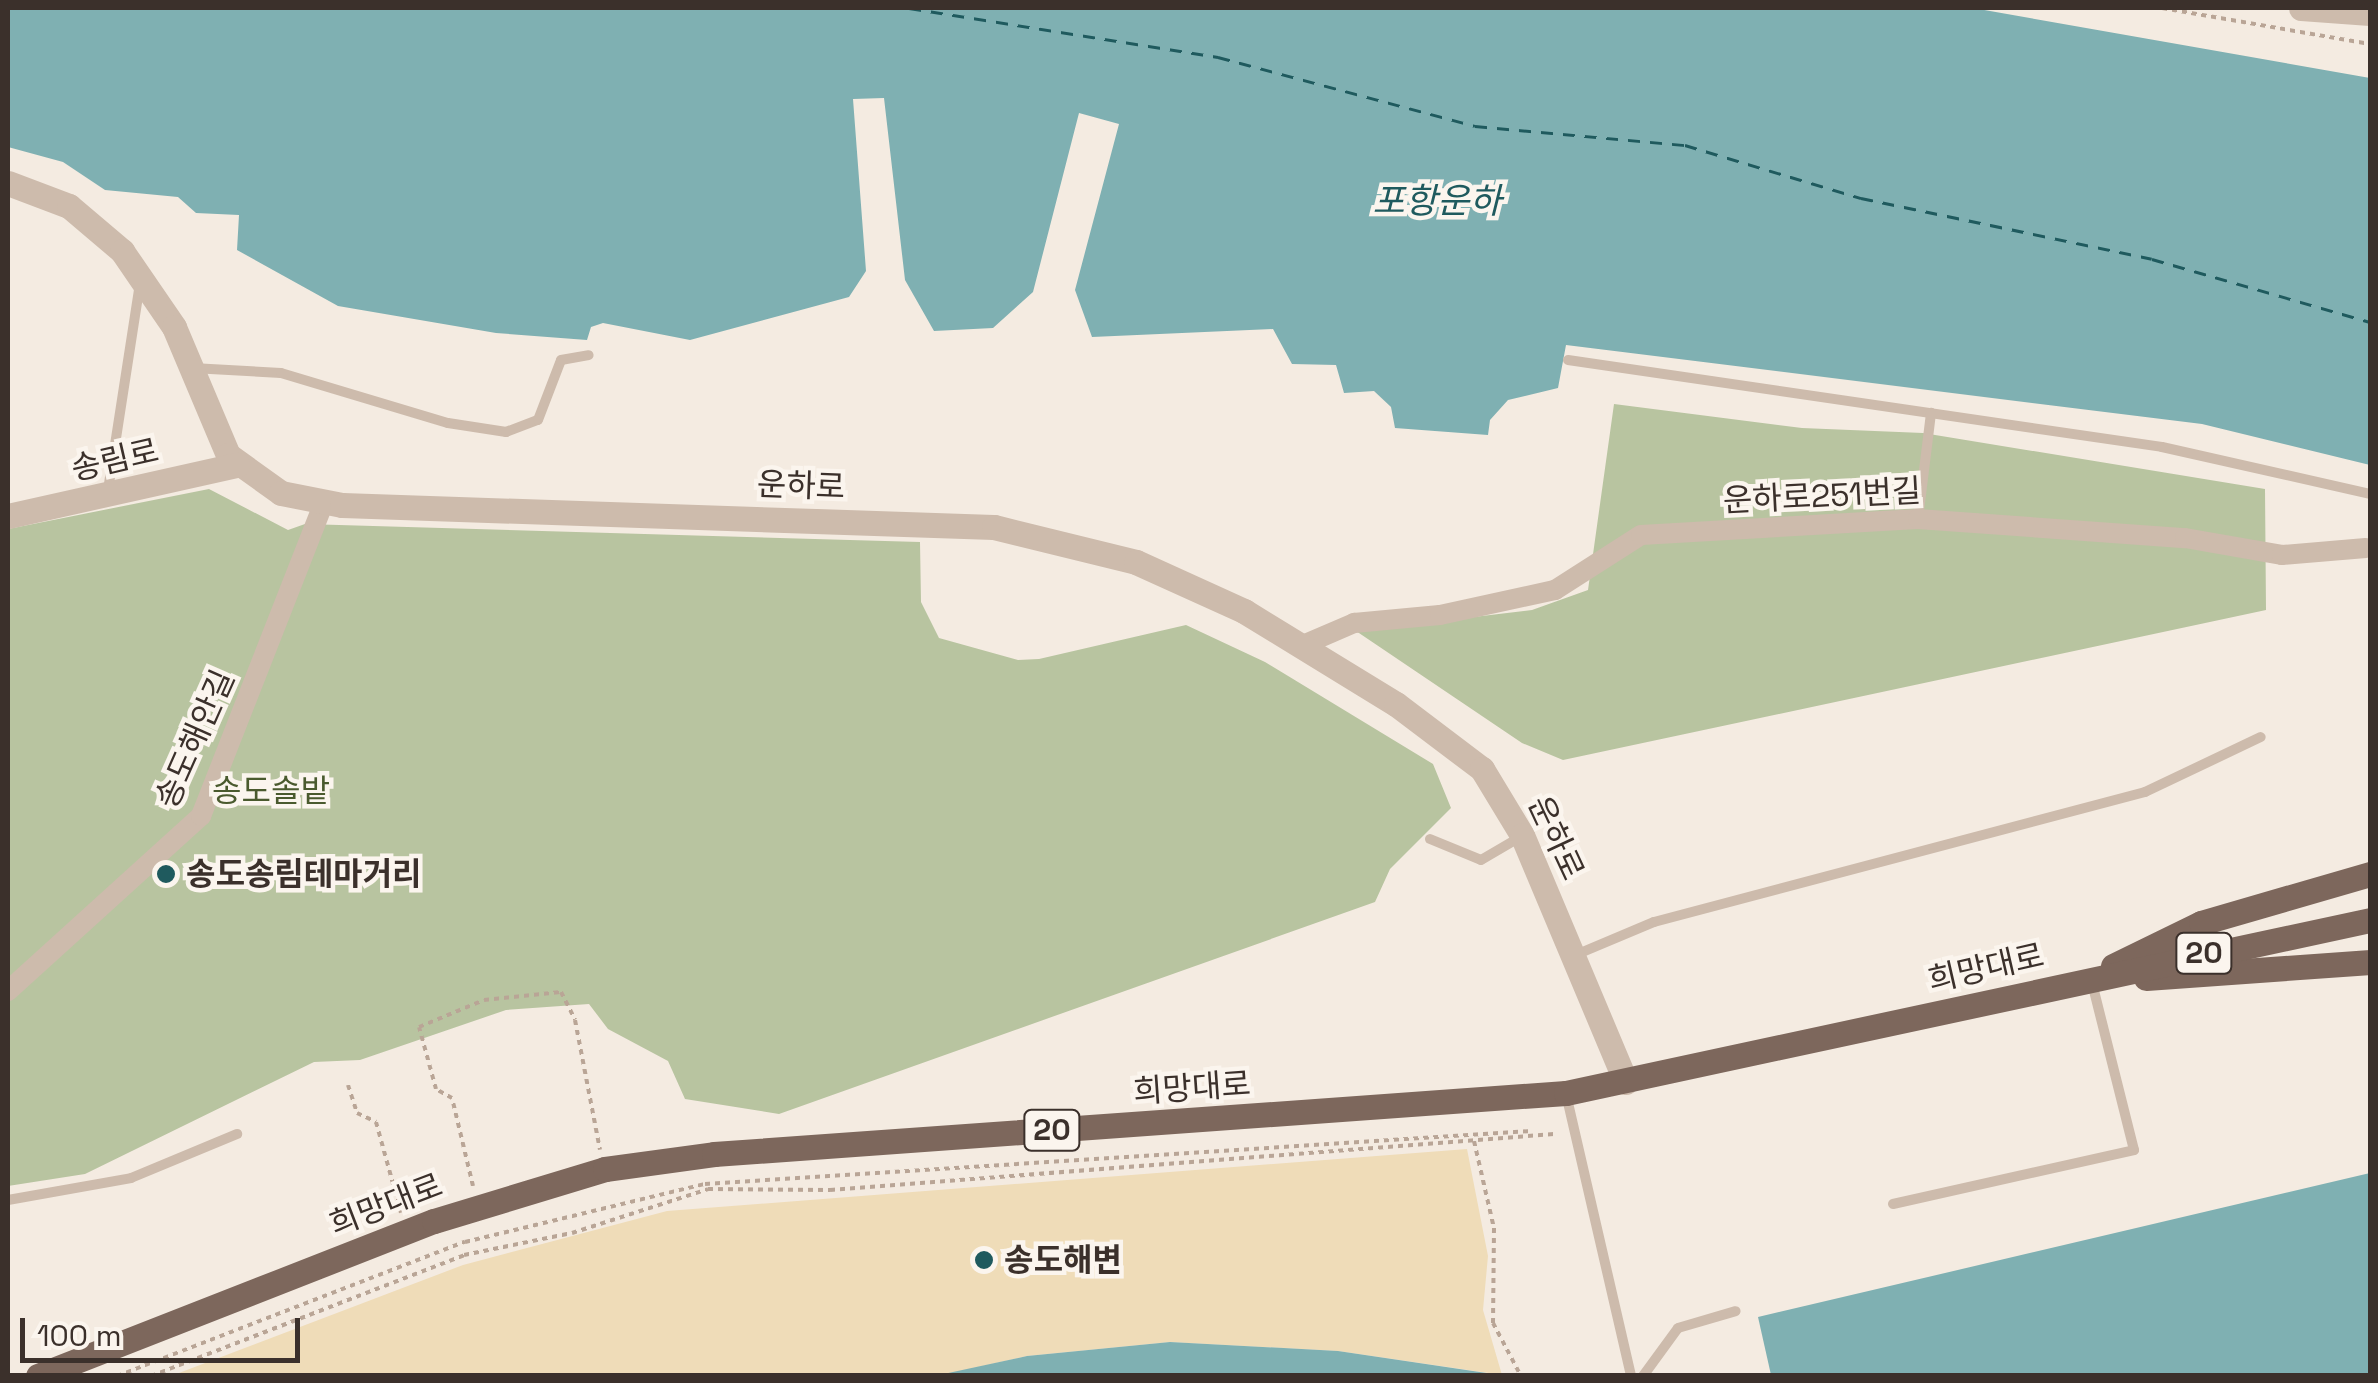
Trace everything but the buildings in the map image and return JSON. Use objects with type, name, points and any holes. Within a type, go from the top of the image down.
[{"type":"main road","points":[[2091,978],[2200,923],[2370,874]]},
{"type":"main road","name":"희망대로","points":[[38,1376],[478,1205],[604,1170],[714,1154],[1566,1093],[2318,928],[2370,920]]},
{"type":"main road","points":[[2091,978],[2205,977],[2370,962]]},
{"type":"street","points":[[2301,8],[2370,13]]},
{"type":"street","name":"운하로","points":[[8,183],[69,206],[141,273],[190,368],[219,442],[237,465],[281,493],[324,504],[994,527],[1163,572],[1303,646],[1466,755],[1496,788],[1522,836],[1626,1082]]},
{"type":"street","name":"송림로","points":[[8,516],[237,465]]},
{"type":"street","name":"송도해안길","points":[[8,991],[200,816],[324,504]]},
{"type":"street","name":"운하로251번길","points":[[1303,646],[1354,623],[1440,615],[1555,590],[1641,535],[1918,518],[2185,538],[2282,555],[2366,548]]},
{"type":"lane","points":[[107,496],[141,273]]},
{"type":"lane","points":[[190,368],[281,373],[448,423],[506,432],[538,420],[554,366],[589,354]]},
{"type":"lane","points":[[1568,360],[2162,447],[2370,494]]},
{"type":"lane","points":[[1918,518],[1930,413]]},
{"type":"lane","points":[[1572,956],[1642,925],[2145,792],[2262,737]]},
{"type":"lane","points":[[1430,839],[1481,860],[1522,836]]},
{"type":"lane","points":[[1893,1204],[2134,1150],[2091,978]]},
{"type":"lane","points":[[1566,1093],[1631,1376]]},
{"type":"lane","points":[[8,1200],[131,1178],[237,1134]]},
{"type":"lane","points":[[1644,1376],[1678,1328],[1736,1310]]},
{"type":"path","points":[[2162,8],[2370,44]]},
{"type":"path","points":[[478,1205],[452,1098],[436,1089],[419,1028],[484,1000],[561,992],[568,1002],[604,1170]]},
{"type":"path","points":[[348,1085],[356,1113],[376,1122],[406,1232]]},
{"type":"path","points":[[117,1376],[447,1248],[706,1184],[1531,1131]]},
{"type":"path","points":[[152,1376],[464,1255],[572,1233],[708,1190],[830,1190],[1554,1134]]},
{"type":"path","points":[[1474,1141],[1494,1228],[1493,1323],[1521,1376]]},
{"type":"green space","points":[[1614,404],[1802,428],[1923,433],[2265,489],[2266,610],[1563,760],[1522,743],[1356,631],[1532,610],[1588,590]]},
{"type":"green space","name":"송도솔밭","points":[[209,489],[288,530],[305,524],[920,542],[921,602],[939,638],[1018,660],[1039,659],[1186,625],[1265,662],[1433,764],[1451,808],[1390,869],[1375,902],[779,1114],[685,1099],[668,1061],[608,1029],[589,1004],[506,1010],[360,1060],[314,1062],[85,1174],[8,1186],[8,529]]},
{"type":"sand","name":"송도해변","points":[[1467,1149],[1488,1256],[1483,1310],[1502,1375],[1338,1351],[1170,1342],[1027,1356],[939,1376],[171,1376],[463,1265],[667,1211]]},
{"type":"water","name":"포항운하","points":[[8,8],[1973,8],[2370,78],[2370,465],[2202,424],[1566,345],[1558,388],[1508,400],[1490,420],[1488,435],[1395,428],[1391,407],[1374,391],[1344,393],[1336,365],[1292,364],[1273,329],[1092,337],[1075,290],[1119,124],[1079,113],[1033,292],[993,328],[934,331],[905,280],[884,98],[853,99],[866,271],[849,297],[690,340],[603,323],[591,327],[587,340],[496,333],[338,306],[237,250],[239,215],[196,213],[178,197],[105,190],[63,162],[8,147]]},
{"type":"water","points":[[2370,1173],[2370,1375],[1771,1375],[1758,1317]]},
{"type":"water","points":[[1170,1342],[1338,1351],[1500,1375],[939,1375],[1027,1356]]},
{"type":"ferry route","points":[[909,8],[1218,57],[1475,126],[1685,145],[1861,198],[2152,259],[2370,322]]},
{"type":"place","name":"송도송림테마거리","points":[[166,874]]},
{"type":"place","name":"송도해변","points":[[984,1260]]}]
